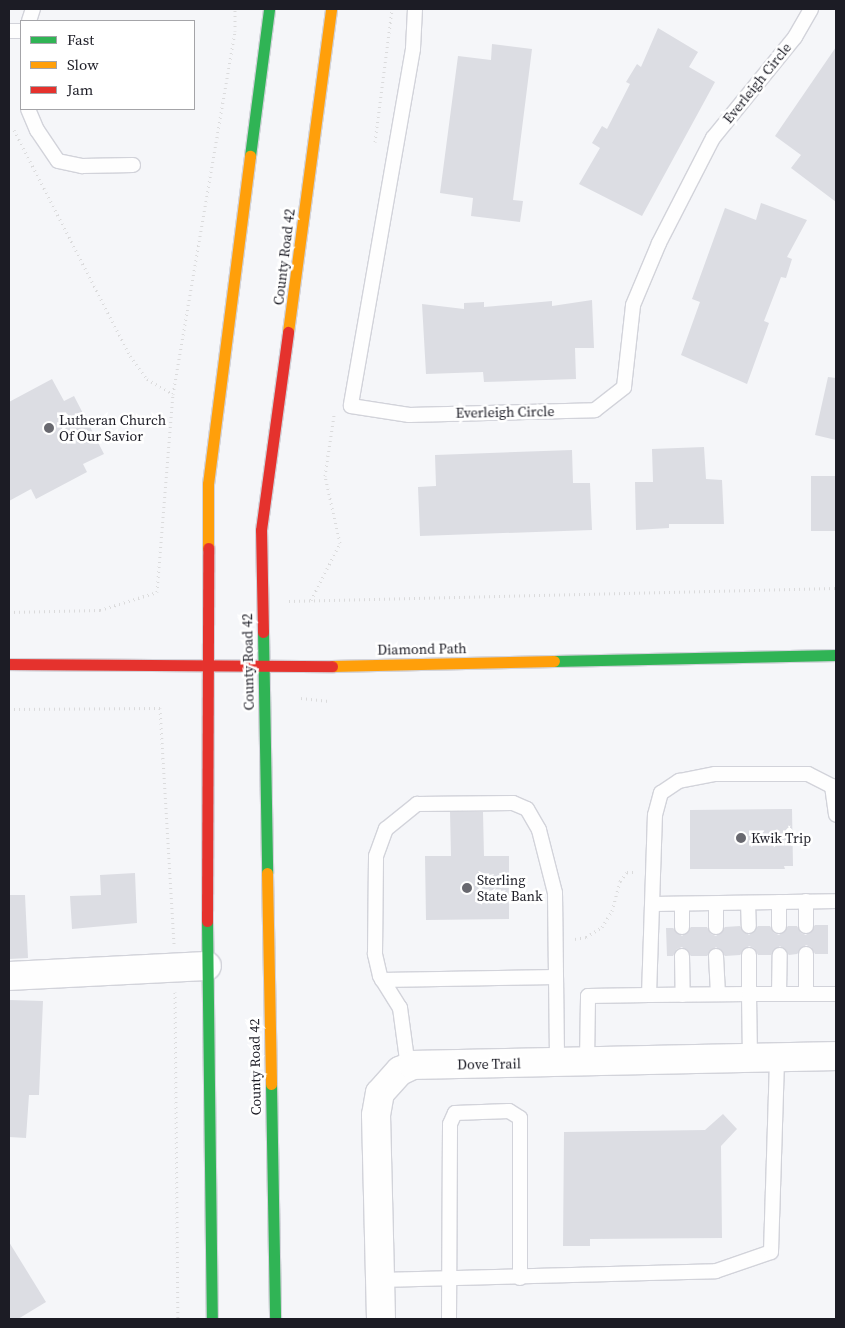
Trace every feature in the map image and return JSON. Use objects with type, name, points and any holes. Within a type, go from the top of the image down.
[{"type":"main road","points":[[212,1319],[207,966],[208,484],[269,9]]},
{"type":"main road","name":"County Road 42","points":[[275,1319],[262,530],[331,9]]},
{"type":"main road","name":"Diamond Path","points":[[9,664],[263,666],[836,654]]},
{"type":"street","points":[[9,976],[207,966]]},
{"type":"street","name":"Dove Trail","points":[[408,1067],[836,1056]]},
{"type":"street","points":[[380,1319],[376,1114],[380,1093],[388,1081],[408,1067]]},
{"type":"lane","name":"Everleigh Circle","points":[[415,9],[414,49],[351,406],[409,415],[595,410],[624,387],[633,305],[659,243],[713,138],[795,37],[811,9]]},
{"type":"lane","points":[[28,110],[37,130],[58,161],[82,166],[133,165]]},
{"type":"lane","points":[[649,995],[655,869],[655,815],[661,793],[679,782],[715,774],[808,774],[832,786],[836,815]]},
{"type":"lane","points":[[408,1067],[400,1008],[382,980],[375,954],[376,856],[386,829],[417,804],[513,803],[526,809],[547,852],[556,893],[557,1062]]},
{"type":"lane","points":[[806,901],[806,926]]},
{"type":"lane","points":[[653,904],[836,901]]},
{"type":"lane","points":[[779,902],[779,926]]},
{"type":"lane","points":[[748,903],[749,926]]},
{"type":"lane","points":[[682,904],[682,927]]},
{"type":"lane","points":[[716,904],[716,927]]},
{"type":"lane","points":[[806,954],[806,994]]},
{"type":"lane","points":[[380,1280],[448,1280],[716,1271],[772,1252],[763,1058],[749,994],[749,955]]},
{"type":"lane","points":[[780,955],[780,994]]},
{"type":"lane","points":[[682,956],[682,994]]},
{"type":"lane","points":[[716,956],[718,994]]},
{"type":"lane","points":[[382,980],[556,977]]},
{"type":"lane","points":[[587,1062],[588,996],[836,994]]},
{"type":"lane","points":[[449,1319],[450,1124],[456,1112],[509,1111],[520,1118],[520,1278]]},
{"type":"path","points":[[9,612],[100,610],[158,592],[173,394],[235,31],[236,9]]},
{"type":"path","points":[[11,120],[16,136],[130,356],[147,379],[173,394]]},
{"type":"path","points":[[289,601],[836,588]]},
{"type":"path","points":[[301,698],[329,701]]},
{"type":"path","points":[[568,941],[586,937],[602,927],[612,911],[620,881],[627,872],[655,869]]},
{"type":"building","points":[[658,28],[698,52],[689,67],[715,82],[642,216],[579,184],[600,148],[592,143],[602,126],[607,129],[630,84],[626,82],[637,64],[641,67]]},
{"type":"building","points":[[492,44],[532,49],[513,200],[523,201],[520,222],[471,216],[473,198],[440,193],[458,56],[491,60]]},
{"type":"building","points":[[836,47],[836,202],[791,168],[801,155],[775,136]]},
{"type":"building","points":[[761,203],[807,220],[787,257],[792,259],[786,278],[781,277],[764,321],[769,323],[747,384],[681,355],[700,302],[692,299],[725,208],[756,220]]},
{"type":"building","points":[[592,300],[594,348],[575,348],[576,379],[484,382],[483,372],[426,374],[422,304],[464,309],[464,303],[484,302],[484,307],[552,301],[552,306]]},
{"type":"building","points":[[828,377],[836,378],[836,440],[815,435]]},
{"type":"building","name":"Lutheran Church Of Our Savior","points":[[52,379],[64,401],[74,396],[104,454],[83,464],[87,472],[36,499],[31,489],[9,501],[9,402]]},
{"type":"building","points":[[704,447],[706,479],[722,480],[724,524],[669,524],[669,528],[636,530],[635,482],[653,482],[652,449]]},
{"type":"building","points":[[572,450],[573,483],[590,483],[592,530],[420,536],[418,487],[436,486],[435,455]]},
{"type":"building","points":[[811,476],[836,476],[836,531],[811,531]]},
{"type":"building","name":"Kwik Trip","points":[[792,809],[793,866],[784,866],[785,869],[690,869],[690,810]]},
{"type":"building","name":"Sterling State Bank","points":[[450,812],[483,812],[484,856],[509,856],[509,919],[426,920],[425,856],[451,856]]},
{"type":"building","points":[[135,873],[137,923],[72,929],[70,896],[101,895],[100,875]]},
{"type":"building","points":[[9,895],[25,895],[28,958],[9,959]]},
{"type":"building","points":[[815,925],[828,925],[828,954],[815,954],[811,947],[806,945],[797,954],[789,955],[780,946],[771,955],[758,955],[754,948],[749,946],[740,955],[725,956],[716,947],[707,956],[691,956],[682,947],[677,949],[673,956],[667,956],[666,928],[673,928],[682,936],[691,927],[707,927],[711,934],[716,936],[725,927],[740,926],[749,935],[758,926],[770,926],[774,933],[779,935],[788,926],[797,926],[801,933],[806,935]]},
{"type":"building","points":[[9,1000],[43,1001],[39,1095],[29,1095],[26,1138],[9,1137]]},
{"type":"building","points":[[723,1114],[737,1129],[721,1146],[722,1238],[590,1239],[590,1246],[563,1246],[564,1132],[705,1130]]},
{"type":"building","points":[[9,1242],[46,1302],[18,1319],[9,1319]]},
{"type":"traffic: fast","points":[[250,156],[269,9]]},
{"type":"traffic: fast","points":[[263,632],[267,873]]},
{"type":"traffic: fast","points":[[554,661],[836,655]]},
{"type":"traffic: fast","points":[[207,921],[212,1319]]},
{"type":"traffic: fast","points":[[271,1084],[275,1319]]},
{"type":"traffic: slow","points":[[288,332],[331,9]]},
{"type":"traffic: slow","points":[[208,548],[208,484],[250,156]]},
{"type":"traffic: slow","points":[[332,666],[554,661]]},
{"type":"traffic: slow","points":[[267,873],[271,1084]]},
{"type":"traffic: jam","points":[[263,632],[261,530],[288,332]]},
{"type":"traffic: jam","points":[[207,921],[208,548]]},
{"type":"traffic: jam","points":[[9,664],[332,666]]},
{"type":"place","name":"Lutheran Church Of Our Savior","points":[[49,428]]},
{"type":"place","name":"Kwik Trip","points":[[741,838]]},
{"type":"place","name":"Sterling State Bank","points":[[467,888]]}]
